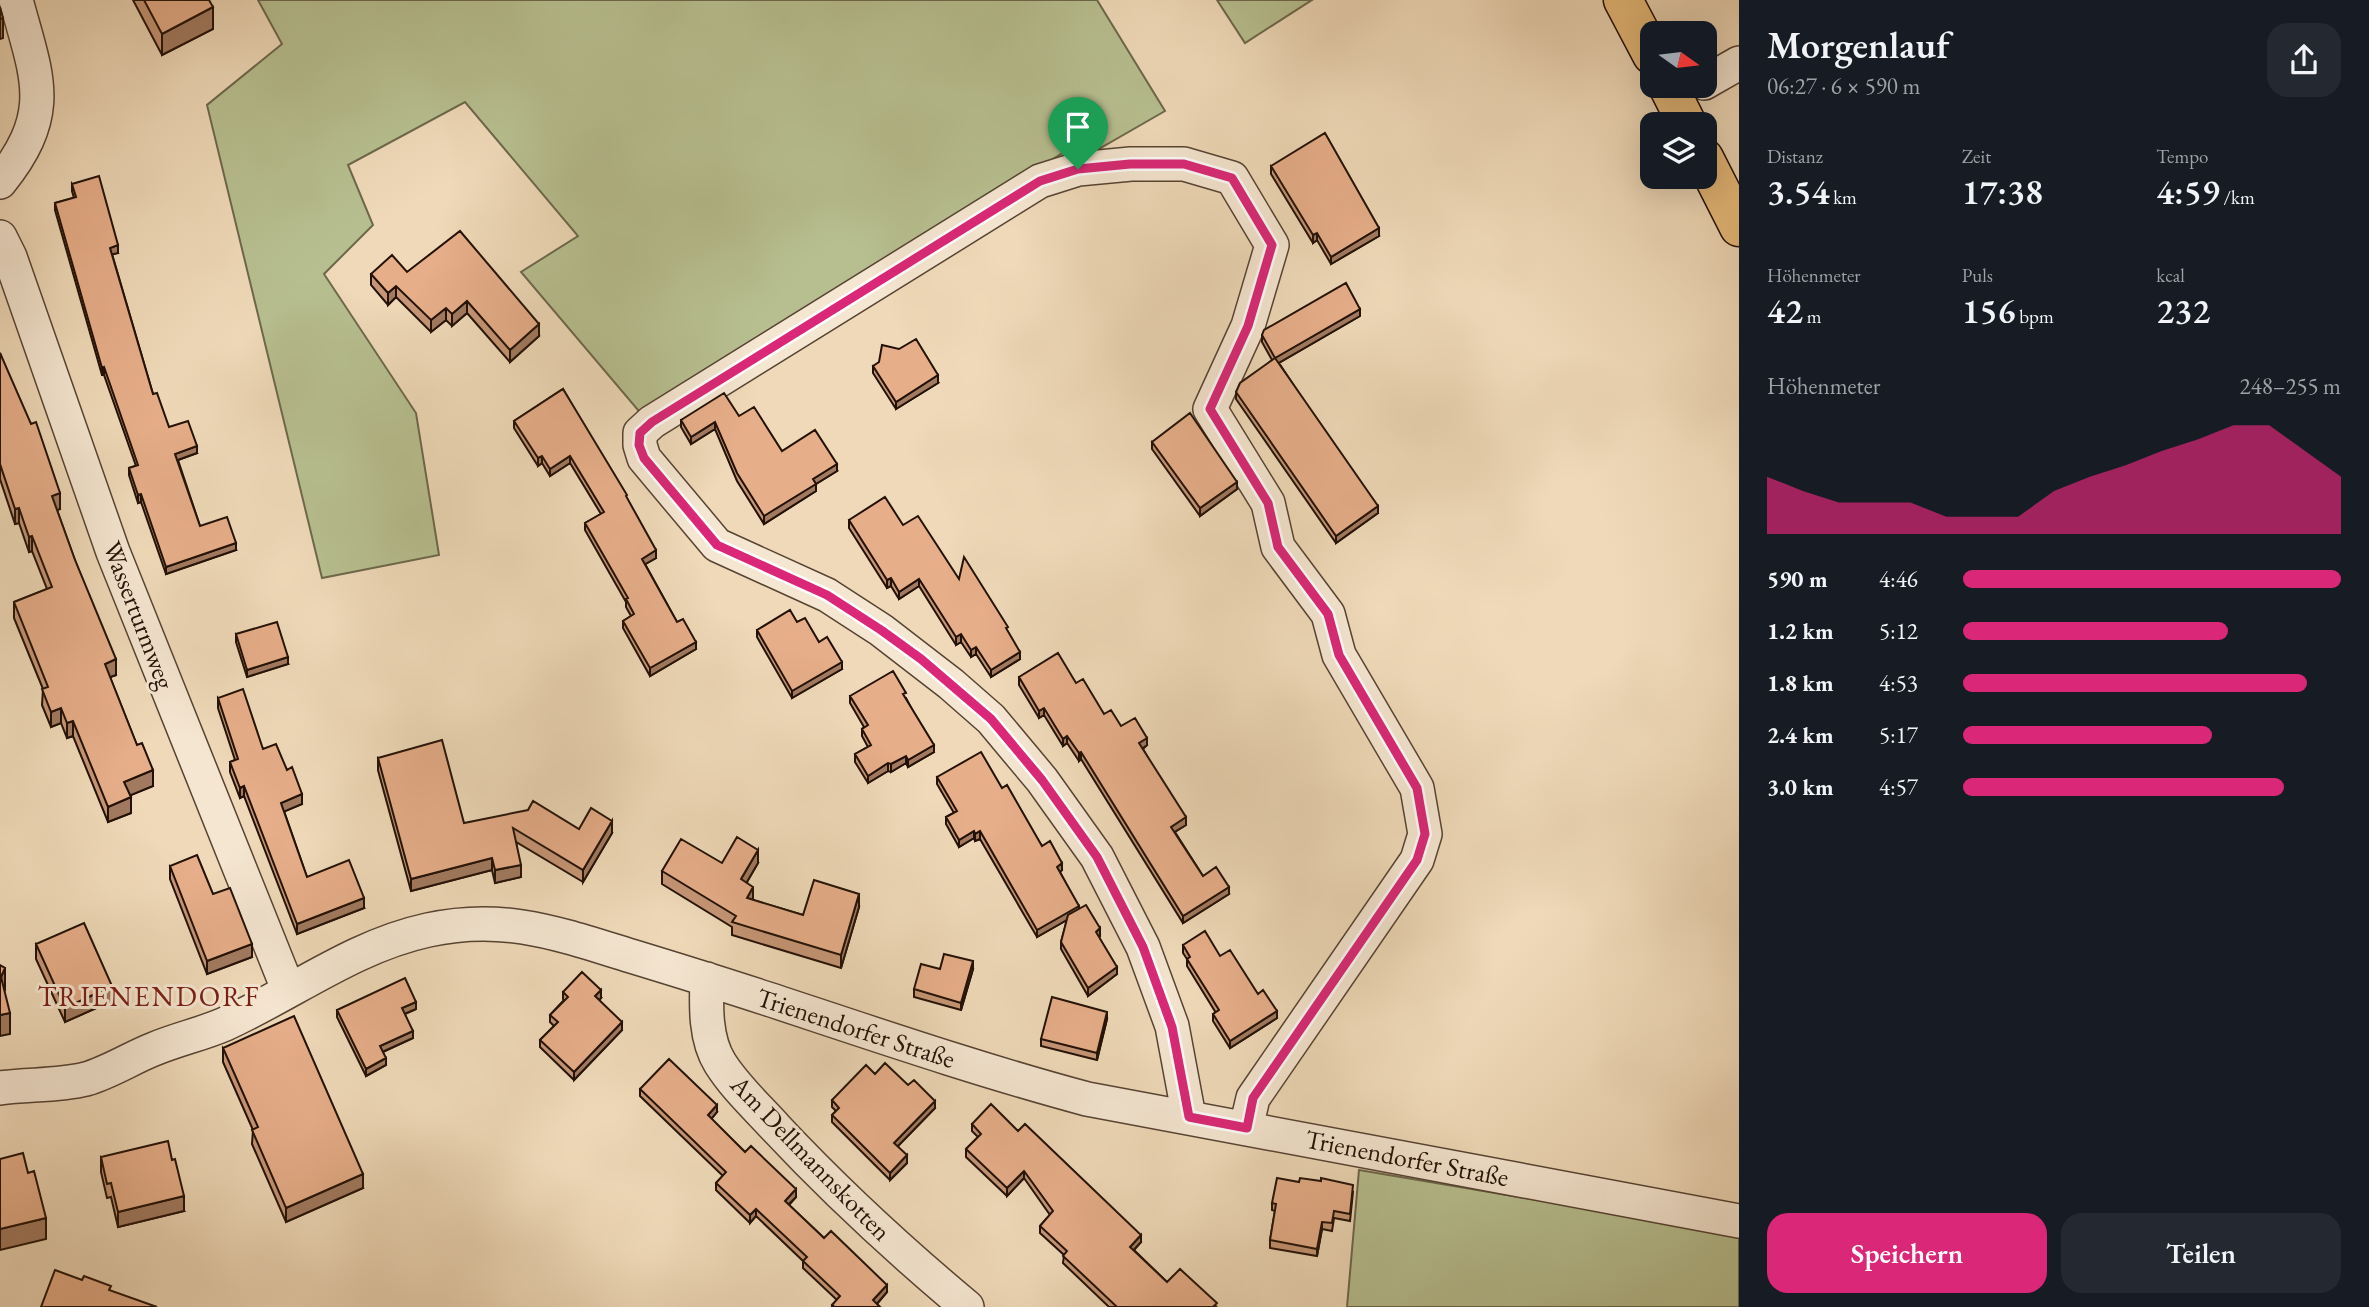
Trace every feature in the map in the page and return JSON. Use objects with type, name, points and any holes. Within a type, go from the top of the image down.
[{"type":"main road","points":[[1623,0],[1640,32]]},
{"type":"main road","points":[[1717,184],[1739,227]]},
{"type":"street","points":[[0,182],[16,162],[29,135],[38,95],[36,76],[16,0]]},
{"type":"street","points":[[1717,76],[1739,63]]},
{"type":"street","points":[[1189,1117],[1172,1027],[1156,980],[1121,901],[1097,857],[1042,780],[991,719],[921,659],[881,630],[827,595],[717,545],[644,458],[639,445],[640,433],[652,422],[1040,181],[1078,169],[1130,164],[1184,164],[1232,178],[1272,245],[1248,326],[1210,409],[1268,503],[1278,547],[1328,614],[1339,655],[1417,788],[1425,834],[1417,860],[1253,1098],[1247,1128]]},
{"type":"street","name":"Wasserturmweg","points":[[0,237],[10,257],[114,552],[288,989]]},
{"type":"street","name":"Trienendorfer Straße","points":[[0,1088],[72,1082],[97,1075],[156,1048],[226,1023],[288,989],[387,941],[431,929],[492,922],[557,933],[707,979],[1004,1077],[1087,1099],[1739,1222]]},
{"type":"street","name":"Am Dellmannskotten","points":[[707,979],[706,1012],[719,1062],[838,1193],[967,1307]]},
{"type":"green space","points":[[258,0],[1097,0],[1165,111],[1076,162],[1069,149],[643,416],[521,272],[578,236],[465,102],[348,165],[373,225],[324,274],[416,413],[439,555],[322,578],[207,105],[282,44]]},
{"type":"green space","points":[[1217,0],[1312,0],[1245,43]]},
{"type":"green space","points":[[1359,1170],[1739,1234],[1739,1307],[1347,1307]]},
{"type":"building","points":[[144,0],[209,0],[213,7],[162,34]]},
{"type":"building","points":[[1325,133],[1379,228],[1331,257],[1317,233],[1313,235],[1271,166]]},
{"type":"building","points":[[99,176],[118,245],[110,248],[153,394],[157,393],[169,427],[188,421],[197,446],[175,454],[200,526],[227,517],[236,543],[166,567],[141,494],[138,495],[129,468],[138,465],[104,367],[102,368],[55,203],[76,197],[72,184]]},
{"type":"building","points":[[460,231],[539,324],[510,350],[467,301],[452,314],[446,308],[431,320],[396,286],[388,293],[371,274],[392,255],[407,272]]},
{"type":"building","points":[[1346,283],[1360,309],[1275,358],[1262,335],[1264,330]]},
{"type":"building","points":[[916,339],[938,375],[896,402],[873,366],[879,362],[882,345],[899,349]]},
{"type":"building","points":[[0,353],[31,424],[36,422],[60,493],[52,496],[116,659],[105,664],[137,745],[142,743],[153,770],[124,782],[131,797],[108,807],[73,721],[67,723],[61,708],[51,712],[42,689],[48,687],[14,602],[52,587],[19,508],[15,509],[0,464]]},
{"type":"building","points":[[1275,358],[1378,506],[1336,536],[1236,392],[1240,383]]},
{"type":"building","points":[[563,389],[627,495],[656,550],[642,559],[677,622],[683,619],[696,642],[650,668],[623,621],[634,614],[626,599],[628,598],[585,523],[604,512],[570,456],[550,469],[542,456],[538,458],[514,421]]},
{"type":"building","points":[[724,393],[739,416],[754,407],[782,451],[815,430],[837,464],[813,479],[816,484],[764,516],[737,473],[715,422],[691,437],[681,420]]},
{"type":"building","points":[[1190,413],[1237,482],[1200,508],[1152,442]]},
{"type":"building","points":[[885,497],[903,525],[918,516],[959,579],[964,557],[1008,627],[1006,628],[1020,652],[991,670],[976,647],[971,650],[961,634],[956,637],[919,579],[899,592],[891,578],[887,580],[849,520]]},
{"type":"building","points":[[790,610],[797,622],[805,618],[819,642],[827,637],[842,662],[792,691],[757,630]]},
{"type":"building","points":[[277,622],[288,657],[247,670],[236,634]]},
{"type":"building","points":[[1058,653],[1076,683],[1083,679],[1104,714],[1111,710],[1121,726],[1135,718],[1147,738],[1139,743],[1186,817],[1171,827],[1203,876],[1216,867],[1229,887],[1183,916],[1081,752],[1079,753],[1067,736],[1063,739],[1044,708],[1039,711],[1019,677]]},
{"type":"building","points":[[893,671],[906,693],[903,694],[934,745],[908,760],[906,756],[888,763],[868,776],[855,754],[871,745],[862,729],[868,725],[850,696]]},
{"type":"building","points":[[243,689],[263,749],[276,744],[287,770],[292,767],[302,794],[281,803],[307,877],[349,860],[364,898],[297,924],[244,786],[240,788],[230,762],[238,759],[218,698]]},
{"type":"building","points":[[442,740],[464,823],[528,810],[533,801],[579,829],[591,808],[612,821],[583,870],[513,828],[521,865],[495,870],[492,858],[411,879],[378,758]]},
{"type":"building","points":[[981,752],[1002,788],[1007,785],[1042,846],[1050,841],[1062,863],[1057,867],[1079,906],[1037,930],[980,831],[975,834],[974,831],[959,840],[946,817],[957,811],[937,777]]},
{"type":"building","points":[[737,837],[758,850],[741,879],[753,887],[747,898],[803,915],[814,880],[859,894],[841,955],[732,922],[736,916],[662,871],[681,839],[722,863]]},
{"type":"building","points":[[197,855],[213,894],[230,888],[252,944],[207,961],[170,866]]},
{"type":"building","points":[[1086,905],[1100,928],[1096,932],[1117,967],[1088,988],[1061,942],[1068,915]]},
{"type":"building","points":[[84,923],[112,986],[65,1008],[36,944]]},
{"type":"building","points":[[1205,931],[1220,956],[1230,950],[1258,994],[1263,990],[1277,1011],[1230,1041],[1213,1014],[1219,1010],[1187,959],[1190,957],[1183,945]]},
{"type":"building","points":[[944,954],[973,961],[961,1003],[914,989],[921,964],[940,969]]},
{"type":"building","points":[[0,965],[5,968],[1,977],[10,1013],[0,1015]]},
{"type":"building","points":[[582,972],[601,990],[595,996],[622,1022],[574,1072],[540,1040],[558,1022],[550,1015],[568,997],[563,992]]},
{"type":"building","points":[[405,978],[416,1002],[402,1008],[413,1031],[380,1046],[386,1058],[366,1069],[337,1010]]},
{"type":"building","points":[[1052,997],[1107,1012],[1097,1053],[1041,1039]]},
{"type":"building","points":[[294,1016],[363,1174],[286,1208],[252,1130],[258,1127],[223,1048]]},
{"type":"building","points":[[669,1059],[717,1105],[708,1115],[745,1152],[751,1146],[796,1189],[785,1201],[824,1238],[831,1231],[887,1285],[873,1300],[880,1307],[832,1305],[840,1296],[803,1261],[807,1257],[756,1209],[750,1215],[716,1183],[726,1172],[640,1089]]},
{"type":"building","points":[[885,1063],[908,1085],[914,1080],[935,1101],[894,1143],[907,1155],[890,1173],[832,1115],[839,1108],[832,1100],[866,1065],[875,1074]]},
{"type":"building","points":[[991,1104],[1018,1131],[1025,1124],[1141,1235],[1130,1247],[1167,1282],[1180,1269],[1217,1303],[1213,1307],[1117,1307],[1063,1256],[1067,1251],[1040,1226],[1053,1211],[1024,1171],[1007,1188],[966,1149],[981,1134],[972,1124]]},
{"type":"building","points":[[168,1141],[184,1196],[118,1212],[111,1183],[107,1184],[101,1157]]},
{"type":"building","points":[[23,1153],[28,1173],[34,1171],[46,1218],[0,1229],[0,1159]]},
{"type":"building","points":[[1277,1178],[1299,1182],[1300,1178],[1321,1181],[1321,1178],[1353,1185],[1350,1214],[1334,1211],[1332,1223],[1322,1222],[1317,1249],[1270,1240],[1276,1204],[1272,1203]]},
{"type":"building","points":[[55,1270],[82,1280],[84,1276],[111,1286],[109,1290],[157,1307],[41,1307]]},
{"type":"district","name":"TRIENENDORF","points":[[149,996]]},
{"type":"route","points":[[1130,164],[1184,164],[1232,178],[1272,245],[1248,326],[1210,409],[1268,503],[1278,547],[1328,614],[1339,655],[1417,788],[1425,834],[1417,860],[1253,1098],[1247,1128],[1189,1117],[1172,1027],[1143,947],[1121,901],[1097,857],[1072,820],[991,719],[921,659],[827,595],[717,545],[644,458],[639,445],[640,433],[652,422],[1040,181],[1078,169],[1130,164]]}]
